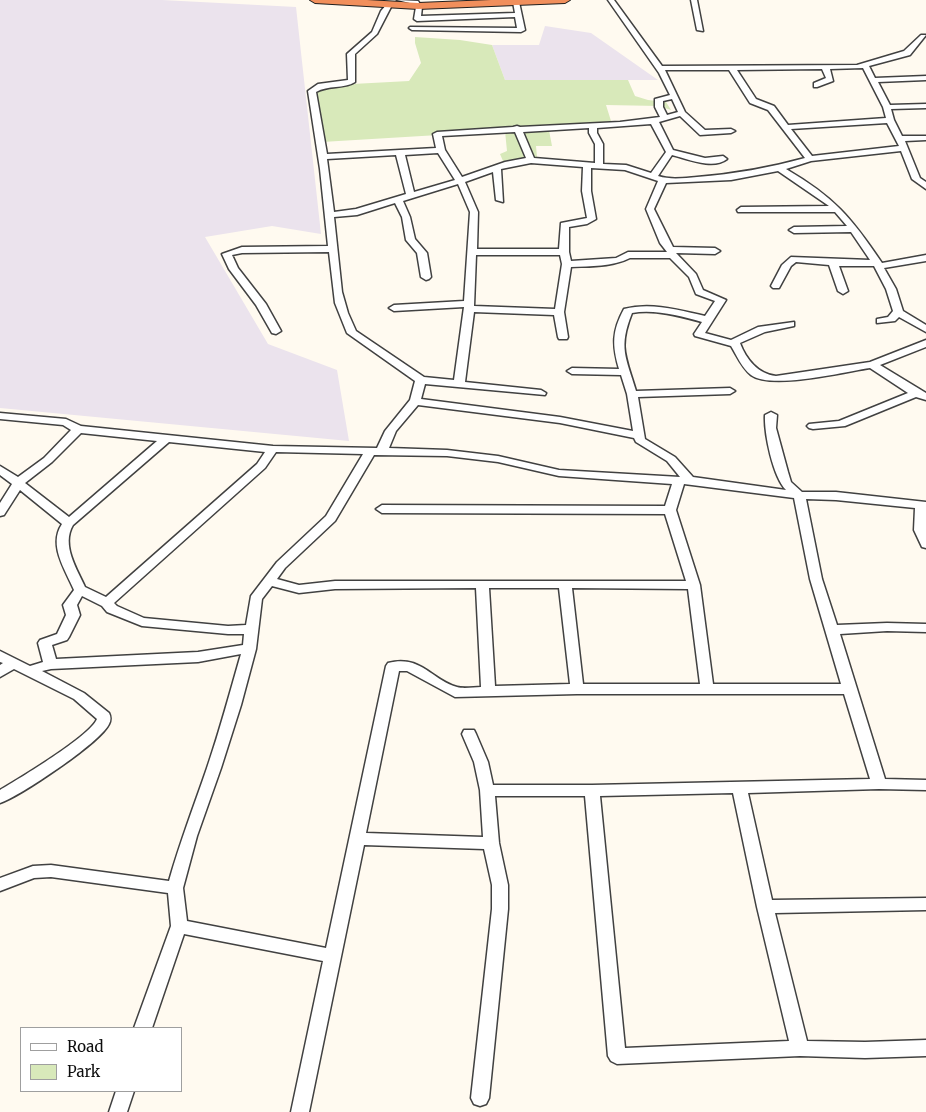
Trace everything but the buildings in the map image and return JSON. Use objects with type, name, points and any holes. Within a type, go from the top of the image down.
[{"type":"highway","points":[[315,0],[418,6],[565,0]]},
{"type":"street","points":[[400,0],[415,2],[418,6],[414,25]]},
{"type":"street","points":[[611,0],[663,73],[673,97],[682,112],[703,133],[730,131]]},
{"type":"street","points":[[694,0],[701,30]]},
{"type":"street","points":[[495,2],[502,26]]},
{"type":"street","points":[[414,25],[449,23],[468,27],[502,26],[521,30],[516,2]]},
{"type":"street","points":[[449,23],[456,4]]},
{"type":"street","points":[[468,4],[468,27]]},
{"type":"street","points":[[389,5],[385,9],[381,24],[374,34],[351,54],[350,82],[321,86],[312,91],[319,130],[336,288],[346,324],[352,333],[422,380],[541,393]]},
{"type":"street","points":[[414,25],[449,23],[468,27],[502,26],[518,15]]},
{"type":"street","points":[[658,68],[865,65],[877,60],[907,54],[922,35]]},
{"type":"street","points":[[865,65],[887,107],[890,120],[916,179],[926,186]]},
{"type":"street","points":[[817,85],[830,79],[824,67]]},
{"type":"street","points":[[732,68],[753,101],[771,108],[810,159]]},
{"type":"street","points":[[872,80],[926,78]]},
{"type":"street","points":[[664,117],[659,107],[659,99],[673,97]]},
{"type":"street","points":[[887,107],[926,106]]},
{"type":"street","points":[[459,384],[473,252],[474,212],[466,192],[441,150],[437,134],[517,128],[593,126],[654,120],[682,112]]},
{"type":"street","points":[[654,120],[670,152],[706,161],[723,159]]},
{"type":"street","points":[[787,127],[890,120]]},
{"type":"street","points":[[593,126],[593,133],[599,144],[599,164]]},
{"type":"street","points":[[517,128],[531,160]]},
{"type":"street","points":[[899,139],[926,138]]},
{"type":"street","points":[[321,157],[441,150]]},
{"type":"street","points":[[670,152],[658,178],[650,209],[665,243],[693,276],[699,292],[720,299],[700,335],[735,344],[756,375],[766,379],[872,365],[926,343]]},
{"type":"street","points":[[328,215],[357,212],[508,164],[531,160],[599,164],[626,168],[658,178],[688,181],[731,177],[780,168],[810,159],[905,152]]},
{"type":"street","points":[[400,153],[411,195]]},
{"type":"street","points":[[563,337],[559,312],[567,264],[564,252],[564,225],[592,219],[588,189],[585,181],[588,164]]},
{"type":"street","points":[[497,168],[500,200]]},
{"type":"street","points":[[780,168],[819,193],[837,209],[854,229],[878,265],[895,294],[898,304],[898,312],[891,319],[880,321]]},
{"type":"street","points":[[398,200],[406,217],[411,240],[422,254],[426,277]]},
{"type":"street","points":[[741,210],[837,209]]},
{"type":"street","points":[[794,230],[854,229]]},
{"type":"street","points":[[276,331],[261,304],[234,269],[227,254],[242,250],[333,249]]},
{"type":"street","points":[[567,264],[618,260],[628,255],[715,251]]},
{"type":"street","points":[[473,252],[564,252]]},
{"type":"street","points":[[776,286],[787,265],[794,259],[878,265],[926,258]]},
{"type":"street","points":[[833,263],[842,291]]},
{"type":"street","points":[[394,308],[468,306],[559,312]]},
{"type":"street","points":[[684,480],[671,459],[654,450],[640,440],[637,435],[632,394],[618,347],[620,331],[628,311],[642,309],[708,320]]},
{"type":"street","points":[[898,312],[926,330]]},
{"type":"street","points":[[735,344],[735,341],[762,329],[790,324]]},
{"type":"street","points":[[872,365],[921,395]]},
{"type":"street","points":[[572,372],[624,372]]},
{"type":"street","points":[[143,1027],[179,926],[176,888],[189,836],[214,768],[234,705],[249,649],[256,599],[281,565],[331,518],[395,423],[415,401],[422,380]]},
{"type":"street","points":[[632,394],[730,391]]},
{"type":"street","points":[[813,426],[840,424],[921,395]]},
{"type":"street","points":[[415,401],[560,420],[637,435]]},
{"type":"street","points":[[771,415],[770,428],[786,483],[799,495],[816,580],[848,689],[879,784]]},
{"type":"street","points":[[0,416],[66,422],[78,429],[273,449],[448,453],[498,459],[559,473],[684,480],[799,495],[836,496],[924,505],[920,530],[926,544]]},
{"type":"street","points":[[0,512],[19,482],[48,460],[78,429]]},
{"type":"street","points":[[168,437],[69,523],[63,532],[63,551],[80,590],[107,603],[112,609],[142,622],[228,630],[252,629]]},
{"type":"street","points":[[107,603],[261,466],[273,449]]},
{"type":"street","points":[[0,469],[69,523]]},
{"type":"street","points":[[684,480],[670,510],[694,585],[707,688]]},
{"type":"street","points":[[382,509],[670,510]]},
{"type":"street","points":[[270,581],[299,589],[335,585],[694,585]]},
{"type":"street","points":[[482,584],[488,691]]},
{"type":"street","points":[[565,584],[577,688]]},
{"type":"street","points":[[50,664],[45,644],[62,637],[73,615],[70,605],[80,590]]},
{"type":"street","points":[[832,630],[887,627],[926,628]]},
{"type":"street","points":[[28,671],[50,664],[198,657],[231,650],[249,649]]},
{"type":"street","points":[[0,656],[79,696],[104,717],[103,723],[62,756],[0,797]]},
{"type":"street","points":[[0,672],[14,662]]},
{"type":"street","points":[[300,1112],[393,666],[409,666],[455,692],[577,688],[848,689]]},
{"type":"street","points":[[469,734],[481,762],[487,790],[491,842],[500,885],[500,909],[480,1098]]},
{"type":"street","points":[[487,790],[592,791],[879,784],[926,785]]},
{"type":"street","points":[[739,788],[765,907],[800,1048]]},
{"type":"street","points":[[592,791],[618,1056],[800,1048],[865,1050],[926,1048]]},
{"type":"street","points":[[358,840],[491,842]]},
{"type":"street","points":[[0,885],[32,872],[51,870],[176,888]]},
{"type":"street","points":[[765,907],[926,904]]},
{"type":"street","points":[[179,926],[331,956]]},
{"type":"street","points":[[118,1112],[125,1092]]},
{"type":"shaded area","points":[[0,0],[162,0],[296,7],[321,234],[272,226],[205,237],[268,344],[337,370],[349,441],[0,408]]},
{"type":"shaded area","points":[[545,26],[591,33],[658,80],[505,80],[492,45],[539,45]]},
{"type":"green space","points":[[415,37],[460,40],[492,45],[505,80],[628,80],[635,96],[666,102],[671,110],[659,106],[606,105],[611,121],[604,123],[548,125],[552,146],[536,146],[537,157],[503,161],[500,154],[507,151],[505,131],[322,142],[315,86],[409,81],[421,63]]}]
